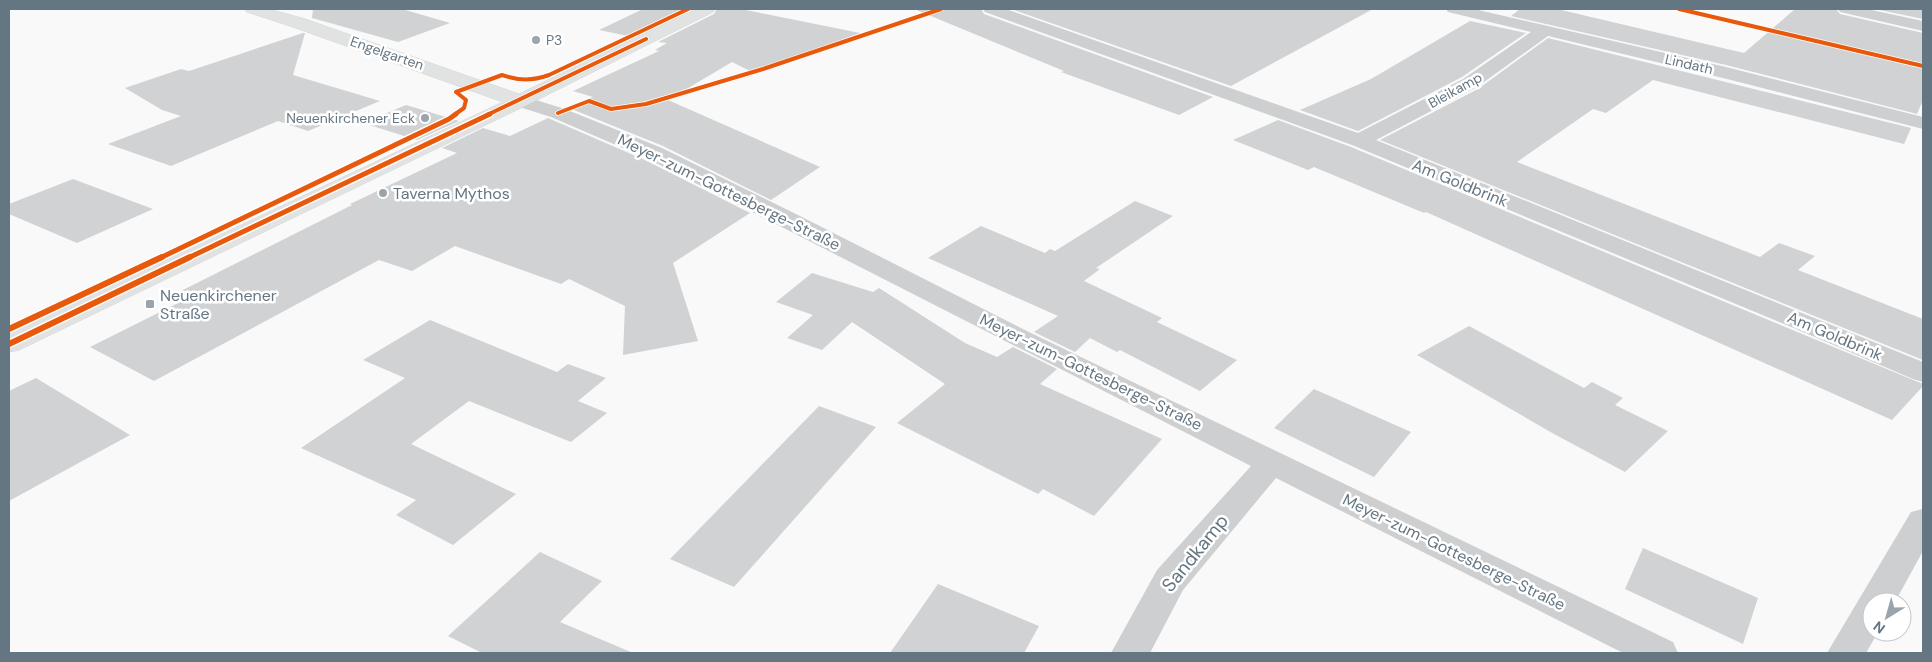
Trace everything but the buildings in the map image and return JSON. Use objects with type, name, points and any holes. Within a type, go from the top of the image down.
[{"type":"main road","name":"Engelgarten","points":[[253,9],[299,23],[520,101]]},
{"type":"main road","points":[[9,344],[520,101],[707,9]]},
{"type":"street","name":"Am Goldbrink","points":[[991,9],[1359,141],[1806,323],[1923,373]]},
{"type":"street","name":"Lindath","points":[[1454,9],[1726,73],[1923,123]]},
{"type":"street","points":[[1846,9],[1923,26]]},
{"type":"street","name":"Bleikamp","points":[[1359,141],[1470,83],[1546,30]]},
{"type":"street","name":"Meyer-zum-Gottesberge-Straße","points":[[520,101],[558,113],[654,153],[1037,346],[1659,653]]},
{"type":"street","name":"Sandkamp","points":[[1130,653],[1170,580],[1272,462]]},
{"type":"street","points":[[1882,592],[1923,521]]},
{"type":"street","points":[[1846,653],[1862,625]]},
{"type":"cycle path","points":[[9,329],[61,306],[449,119],[464,108],[466,100],[456,92],[502,75],[513,79],[531,81],[549,75],[688,9]]},
{"type":"cycle path","points":[[558,113],[589,101],[611,109],[646,104],[763,69],[941,9]]},
{"type":"cycle path","points":[[1679,9],[1923,66]]},
{"type":"cycle path","points":[[9,344],[646,39]]},
{"type":"place","name":"P3","points":[[536,40]]},
{"type":"place","name":"Neuenkirchener Eck","points":[[425,118]]},
{"type":"place","name":"Taverna Mythos","points":[[383,193]]},
{"type":"place","name":"Neuenkirchener Straße","points":[[150,304]]}]
